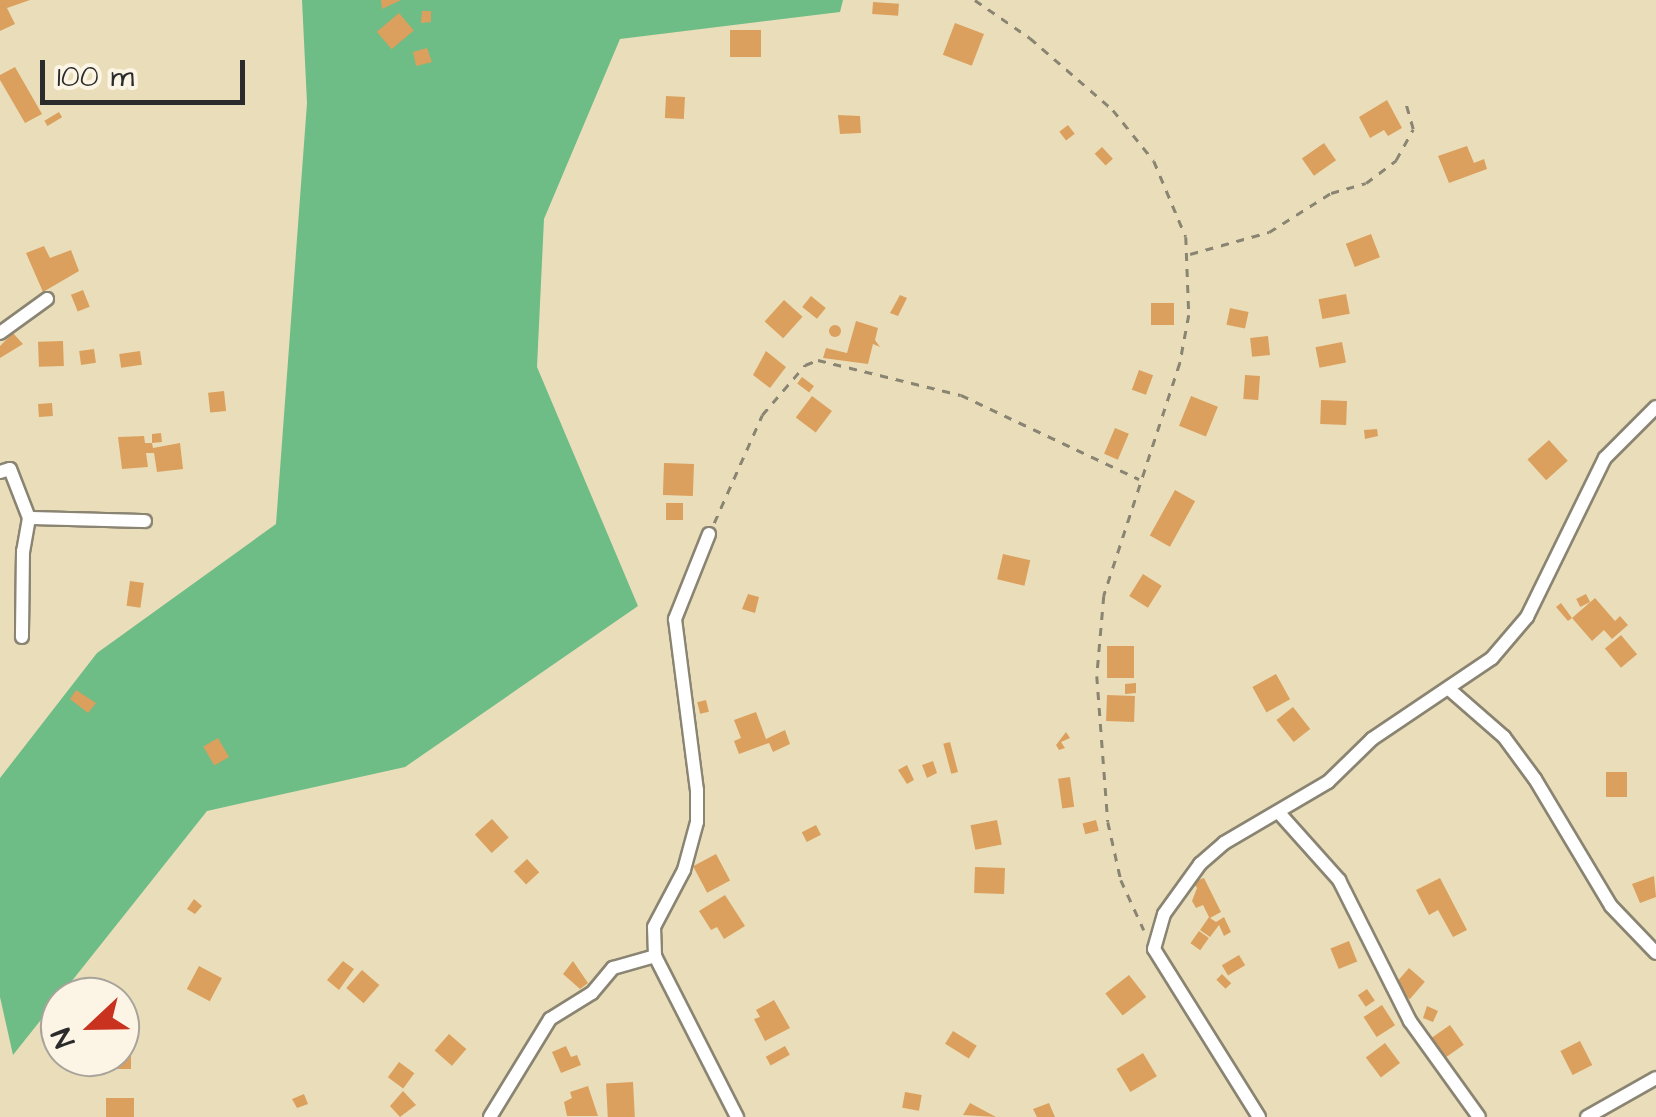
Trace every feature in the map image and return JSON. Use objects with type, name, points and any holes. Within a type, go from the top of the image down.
[{"type":"street","points":[[0,333],[47,299]]},
{"type":"street","points":[[1260,1117],[1154,949],[1164,914],[1200,864],[1224,842],[1280,814],[1328,782],[1372,739],[1492,658],[1528,617],[1605,458],[1656,407]]},
{"type":"street","points":[[0,472],[10,470],[29,518],[23,551],[22,636]]},
{"type":"street","points":[[29,518],[145,521]]},
{"type":"street","points":[[708,534],[675,620],[697,790],[696,822],[684,870],[654,927],[654,956],[737,1117]]},
{"type":"street","points":[[1448,689],[1504,736],[1535,779],[1611,906],[1656,953]]},
{"type":"street","points":[[1280,814],[1339,880],[1410,1021],[1479,1117]]},
{"type":"street","points":[[490,1117],[550,1019],[592,993],[613,968],[654,956]]},
{"type":"street","points":[[1587,1117],[1656,1078]]},
{"type":"path","points":[[975,0],[1030,38],[1113,110],[1154,161],[1172,195],[1188,254],[1189,315],[1180,363],[1104,596],[1098,676],[1108,822],[1121,880],[1154,949]]},
{"type":"path","points":[[1188,254],[1269,232],[1332,193],[1366,183],[1396,160],[1413,128],[1406,104]]},
{"type":"path","points":[[708,534],[762,415],[805,366],[818,360],[961,396],[1140,480]]},
{"type":"green space","points":[[302,0],[843,0],[840,12],[620,39],[544,219],[537,367],[638,606],[405,767],[207,811],[75,977],[40,977],[40,1021],[13,1055],[0,997],[0,778],[97,653],[276,524],[307,103]]},
{"type":"building","points":[[0,0],[30,0],[7,8],[15,24],[0,31]]},
{"type":"building","points":[[381,0],[401,0],[382,9]]},
{"type":"building","points":[[873,2],[899,4],[898,16],[872,14]]},
{"type":"building","points":[[422,11],[431,11],[431,22],[421,23]]},
{"type":"building","points":[[399,13],[414,31],[392,49],[377,32]]},
{"type":"building","points":[[955,23],[984,34],[972,66],[943,55]]},
{"type":"building","points":[[730,30],[761,30],[761,57],[730,57]]},
{"type":"building","points":[[427,48],[432,62],[416,66],[413,52]]},
{"type":"building","points":[[15,67],[42,114],[25,123],[0,80],[0,75]]},
{"type":"building","points":[[666,96],[685,97],[684,119],[665,118]]},
{"type":"building","points":[[1387,100],[1402,128],[1388,136],[1384,130],[1370,138],[1359,117]]},
{"type":"building","points":[[59,112],[62,117],[48,126],[44,121]]},
{"type":"building","points":[[838,115],[860,116],[861,133],[840,134]]},
{"type":"building","points":[[1068,125],[1075,134],[1066,140],[1059,132]]},
{"type":"building","points":[[1324,143],[1336,160],[1314,176],[1302,158]]},
{"type":"building","points":[[1467,146],[1474,163],[1484,159],[1487,169],[1449,183],[1438,156]]},
{"type":"building","points":[[1102,147],[1113,159],[1106,166],[1095,154]]},
{"type":"building","points":[[1371,234],[1380,257],[1355,267],[1346,244]]},
{"type":"building","points":[[44,246],[50,258],[71,250],[79,271],[43,292],[26,253]]},
{"type":"building","points":[[83,290],[90,307],[78,312],[71,295]]},
{"type":"building","points":[[1346,294],[1350,314],[1322,319],[1319,299]]},
{"type":"building","points":[[900,295],[907,298],[898,316],[890,313]]},
{"type":"building","points":[[811,296],[826,308],[817,319],[802,307]]},
{"type":"building","points":[[784,300],[803,317],[783,338],[765,322]]},
{"type":"building","points":[[1151,303],[1174,303],[1174,325],[1151,325]]},
{"type":"building","points":[[1230,308],[1249,312],[1245,329],[1226,325]]},
{"type":"building","points":[[856,321],[878,328],[875,340],[880,347],[873,344],[868,364],[823,358],[826,348],[847,353]]},
{"type":"building","points":[[835,325],[841,331],[835,337],[829,331]]},
{"type":"building","points":[[13,333],[23,344],[0,358],[0,346]]},
{"type":"building","points":[[1268,336],[1270,355],[1252,357],[1250,338]]},
{"type":"building","points":[[63,341],[64,366],[39,367],[38,342]]},
{"type":"building","points":[[1342,342],[1346,363],[1320,368],[1315,347]]},
{"type":"building","points":[[94,349],[96,363],[81,365],[79,351]]},
{"type":"building","points":[[140,351],[142,365],[121,368],[119,354]]},
{"type":"building","points":[[766,351],[786,367],[770,388],[753,375]]},
{"type":"building","points":[[1139,370],[1153,375],[1146,395],[1132,390]]},
{"type":"building","points":[[1245,375],[1260,376],[1258,400],[1243,399]]},
{"type":"building","points":[[802,377],[814,386],[809,392],[797,383]]},
{"type":"building","points":[[224,391],[226,411],[210,413],[208,393]]},
{"type":"building","points":[[812,396],[832,411],[816,433],[796,418]]},
{"type":"building","points":[[1191,396],[1218,407],[1206,437],[1179,426]]},
{"type":"building","points":[[1321,400],[1347,401],[1346,425],[1320,424]]},
{"type":"building","points":[[52,403],[53,416],[39,417],[38,404]]},
{"type":"building","points":[[1115,428],[1129,434],[1118,460],[1104,454]]},
{"type":"building","points":[[1377,429],[1378,436],[1365,439],[1364,430]]},
{"type":"building","points":[[161,433],[162,442],[152,443],[152,434]]},
{"type":"building","points":[[144,436],[145,443],[152,443],[153,448],[180,443],[183,469],[157,472],[154,453],[146,453],[148,467],[122,469],[118,437]]},
{"type":"building","points":[[1549,440],[1568,461],[1546,480],[1527,459]]},
{"type":"building","points":[[664,463],[694,464],[693,496],[663,495]]},
{"type":"building","points":[[1175,490],[1195,501],[1170,547],[1150,535]]},
{"type":"building","points":[[666,503],[683,503],[683,520],[666,520]]},
{"type":"building","points":[[1003,554],[1030,560],[1024,586],[997,579]]},
{"type":"building","points":[[1143,574],[1162,586],[1148,608],[1129,596]]},
{"type":"building","points":[[130,581],[144,583],[140,608],[127,606]]},
{"type":"building","points":[[748,594],[759,597],[755,613],[742,609]]},
{"type":"building","points":[[1586,594],[1590,602],[1580,607],[1576,599]]},
{"type":"building","points":[[1595,598],[1615,621],[1620,616],[1628,625],[1612,639],[1604,630],[1592,641],[1572,618]]},
{"type":"building","points":[[1561,603],[1572,618],[1568,621],[1556,607]]},
{"type":"building","points":[[1621,635],[1637,654],[1621,668],[1605,648]]},
{"type":"building","points":[[1107,646],[1134,646],[1134,678],[1107,678]]},
{"type":"building","points":[[1276,674],[1290,699],[1266,712],[1252,687]]},
{"type":"building","points":[[1136,683],[1136,693],[1125,694],[1125,684]]},
{"type":"building","points":[[76,690],[96,703],[88,713],[70,699]]},
{"type":"building","points":[[1107,695],[1135,696],[1134,722],[1106,721]]},
{"type":"building","points":[[706,700],[709,712],[700,714],[697,702]]},
{"type":"building","points":[[1293,707],[1310,729],[1294,742],[1276,720]]},
{"type":"building","points":[[756,712],[766,739],[785,730],[790,744],[773,752],[769,743],[739,754],[734,741],[741,738],[734,720]]},
{"type":"building","points":[[1066,732],[1070,738],[1061,742],[1065,748],[1059,750],[1056,745]]},
{"type":"building","points":[[218,738],[229,757],[214,766],[203,746]]},
{"type":"building","points":[[950,742],[958,772],[951,774],[943,744]]},
{"type":"building","points":[[933,761],[937,773],[927,778],[922,765]]},
{"type":"building","points":[[907,765],[914,780],[907,784],[898,770]]},
{"type":"building","points":[[1606,772],[1627,772],[1627,797],[1606,797]]},
{"type":"building","points":[[1070,777],[1074,807],[1062,808],[1058,779]]},
{"type":"building","points":[[492,819],[509,838],[492,853],[475,834]]},
{"type":"building","points":[[997,820],[1002,845],[975,850],[970,825]]},
{"type":"building","points":[[1096,820],[1099,831],[1085,834],[1082,824]]},
{"type":"building","points":[[816,825],[821,835],[807,842],[802,832]]},
{"type":"building","points":[[716,854],[730,880],[707,893],[693,866]]},
{"type":"building","points":[[527,859],[539,872],[526,884],[514,871]]},
{"type":"building","points":[[975,867],[1005,868],[1004,894],[974,893]]},
{"type":"building","points":[[1654,876],[1656,897],[1640,903],[1632,884]]},
{"type":"building","points":[[1204,878],[1221,912],[1210,918],[1216,922],[1224,917],[1231,932],[1224,936],[1219,925],[1210,937],[1200,930],[1209,917],[1203,905],[1196,908],[1192,901],[1197,888],[1193,882]]},
{"type":"building","points":[[1440,878],[1467,930],[1453,937],[1438,910],[1429,915],[1416,890]]},
{"type":"building","points":[[725,895],[745,926],[724,939],[717,927],[711,930],[699,911]]},
{"type":"building","points":[[194,899],[202,906],[195,914],[187,909]]},
{"type":"building","points":[[1199,931],[1209,938],[1200,950],[1190,943]]},
{"type":"building","points":[[1349,941],[1357,961],[1339,969],[1330,948]]},
{"type":"building","points":[[1239,955],[1245,965],[1228,976],[1222,965]]},
{"type":"building","points":[[343,961],[354,969],[339,990],[327,980]]},
{"type":"building","points":[[573,961],[588,983],[580,989],[563,974]]},
{"type":"building","points":[[199,966],[222,978],[210,1001],[187,989]]},
{"type":"building","points":[[1409,968],[1425,982],[1410,999],[1394,985]]},
{"type":"building","points":[[362,970],[379,985],[364,1003],[346,988]]},
{"type":"building","points":[[1222,974],[1231,983],[1226,989],[1216,980]]},
{"type":"building","points":[[1129,975],[1146,997],[1123,1016],[1105,993]]},
{"type":"building","points":[[1367,989],[1375,1001],[1366,1007],[1358,995]]},
{"type":"building","points":[[774,1000],[790,1028],[765,1041],[754,1019],[760,1017],[756,1010]]},
{"type":"building","points":[[1382,1005],[1395,1025],[1377,1037],[1364,1017]]},
{"type":"building","points":[[1427,1006],[1438,1011],[1433,1022],[1423,1018]]},
{"type":"building","points":[[1450,1025],[1464,1045],[1444,1058],[1430,1039]]},
{"type":"building","points":[[953,1031],[977,1046],[969,1059],[945,1044]]},
{"type":"building","points":[[449,1034],[466,1049],[452,1066],[435,1051]]},
{"type":"building","points":[[1580,1041],[1592,1065],[1573,1075],[1560,1051]]},
{"type":"building","points":[[1385,1043],[1400,1063],[1381,1077],[1366,1057]]},
{"type":"building","points":[[566,1046],[571,1057],[577,1055],[581,1065],[561,1073],[552,1052]]},
{"type":"building","points":[[785,1046],[790,1055],[771,1065],[766,1057]]},
{"type":"building","points":[[1143,1053],[1157,1076],[1130,1092],[1116,1069]]},
{"type":"building","points":[[399,1062],[414,1073],[403,1089],[388,1077]]},
{"type":"building","points":[[633,1082],[635,1117],[608,1117],[606,1083]]},
{"type":"building","points":[[588,1086],[598,1116],[567,1116],[564,1102],[572,1098],[570,1092]]},
{"type":"building","points":[[403,1091],[416,1105],[400,1117],[390,1106]]},
{"type":"building","points":[[905,1092],[922,1095],[919,1111],[902,1108]]},
{"type":"building","points":[[304,1094],[308,1104],[297,1108],[292,1099]]},
{"type":"building","points":[[106,1098],[134,1098],[134,1117],[106,1117]]},
{"type":"building","points":[[970,1103],[996,1117],[963,1115]]},
{"type":"building","points":[[1049,1103],[1055,1117],[1037,1117],[1033,1109]]}]
